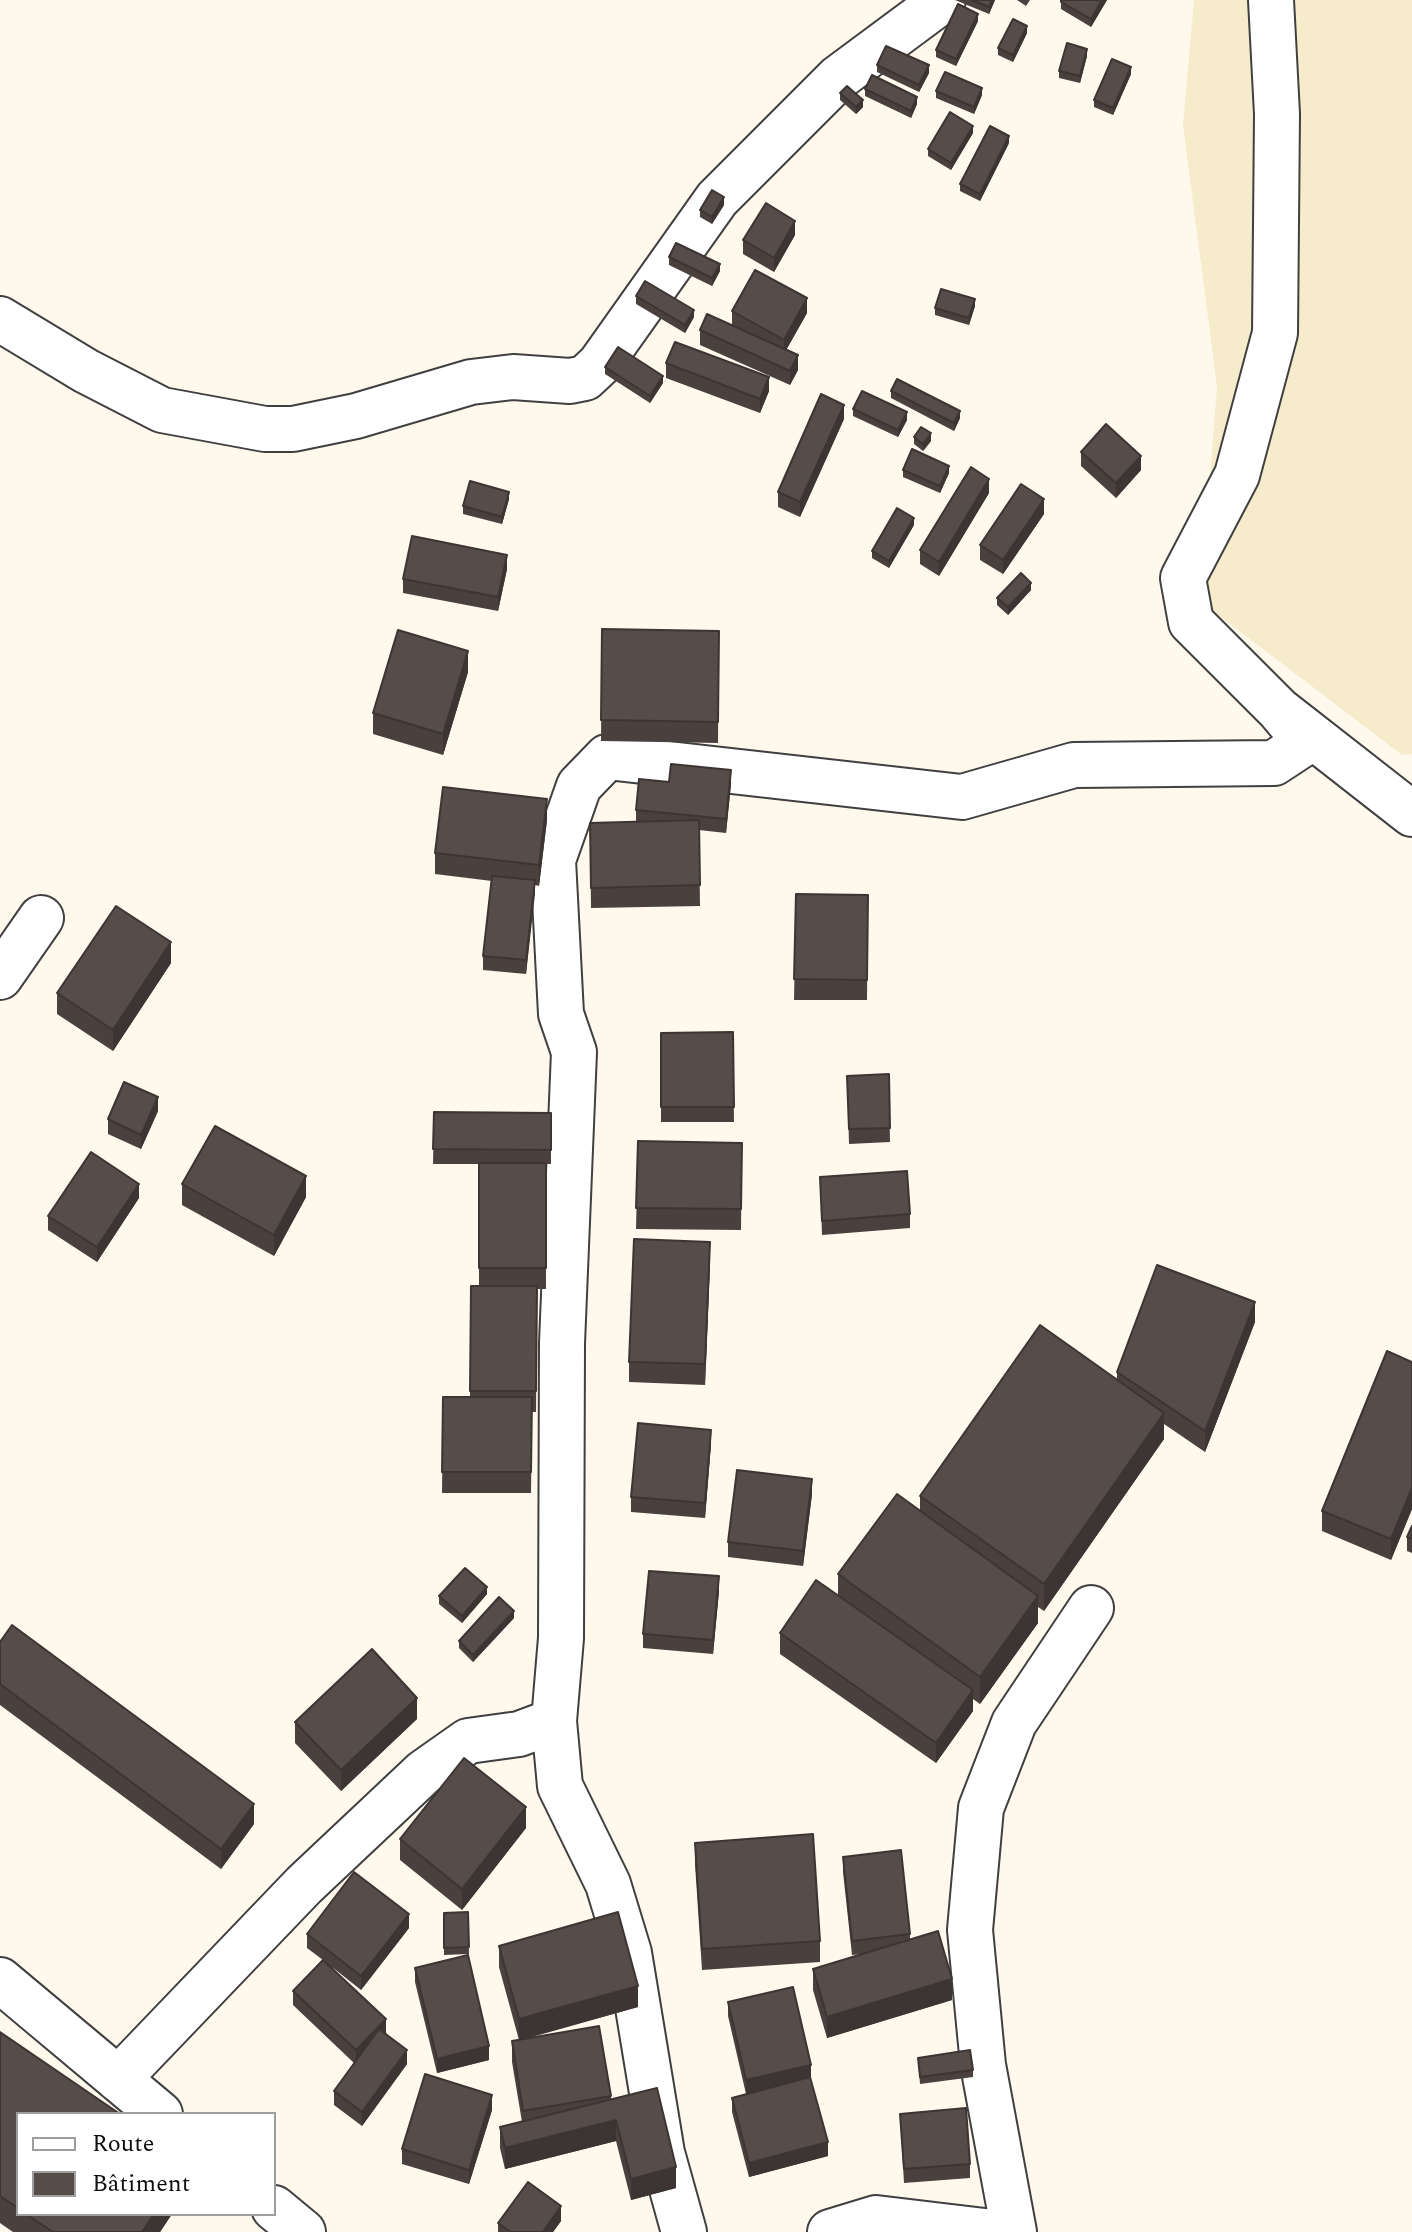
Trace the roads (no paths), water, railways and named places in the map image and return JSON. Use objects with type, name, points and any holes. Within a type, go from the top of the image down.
[{"type":"street","points":[[0,319],[86,371],[162,410],[265,429],[293,429],[356,416],[471,382],[513,377],[570,381],[585,378],[600,364],[717,199],[838,78],[943,0]]},
{"type":"street","points":[[684,2232],[662,2153],[629,1953],[608,1884],[560,1786],[537,1728],[561,1638],[562,1343],[574,1052],[561,1014],[553,860],[579,786],[607,757],[962,797],[1074,765],[1274,763],[1306,742],[1279,710],[1191,622],[1183,578],[1237,475],[1275,333],[1277,114],[1271,0]]},
{"type":"street","points":[[1279,710],[1412,814]]},
{"type":"street","points":[[0,977],[41,918]]},
{"type":"street","points":[[1014,2232],[983,2065],[970,1930],[981,1808],[1014,1723],[1091,1608]]},
{"type":"street","points":[[118,2079],[304,1885],[424,1772],[468,1741],[537,1728]]},
{"type":"street","points":[[0,1980],[158,2112]]},
{"type":"street","points":[[276,2210],[303,2232]]},
{"type":"street","points":[[830,2232],[876,2218],[993,2232]]}]
